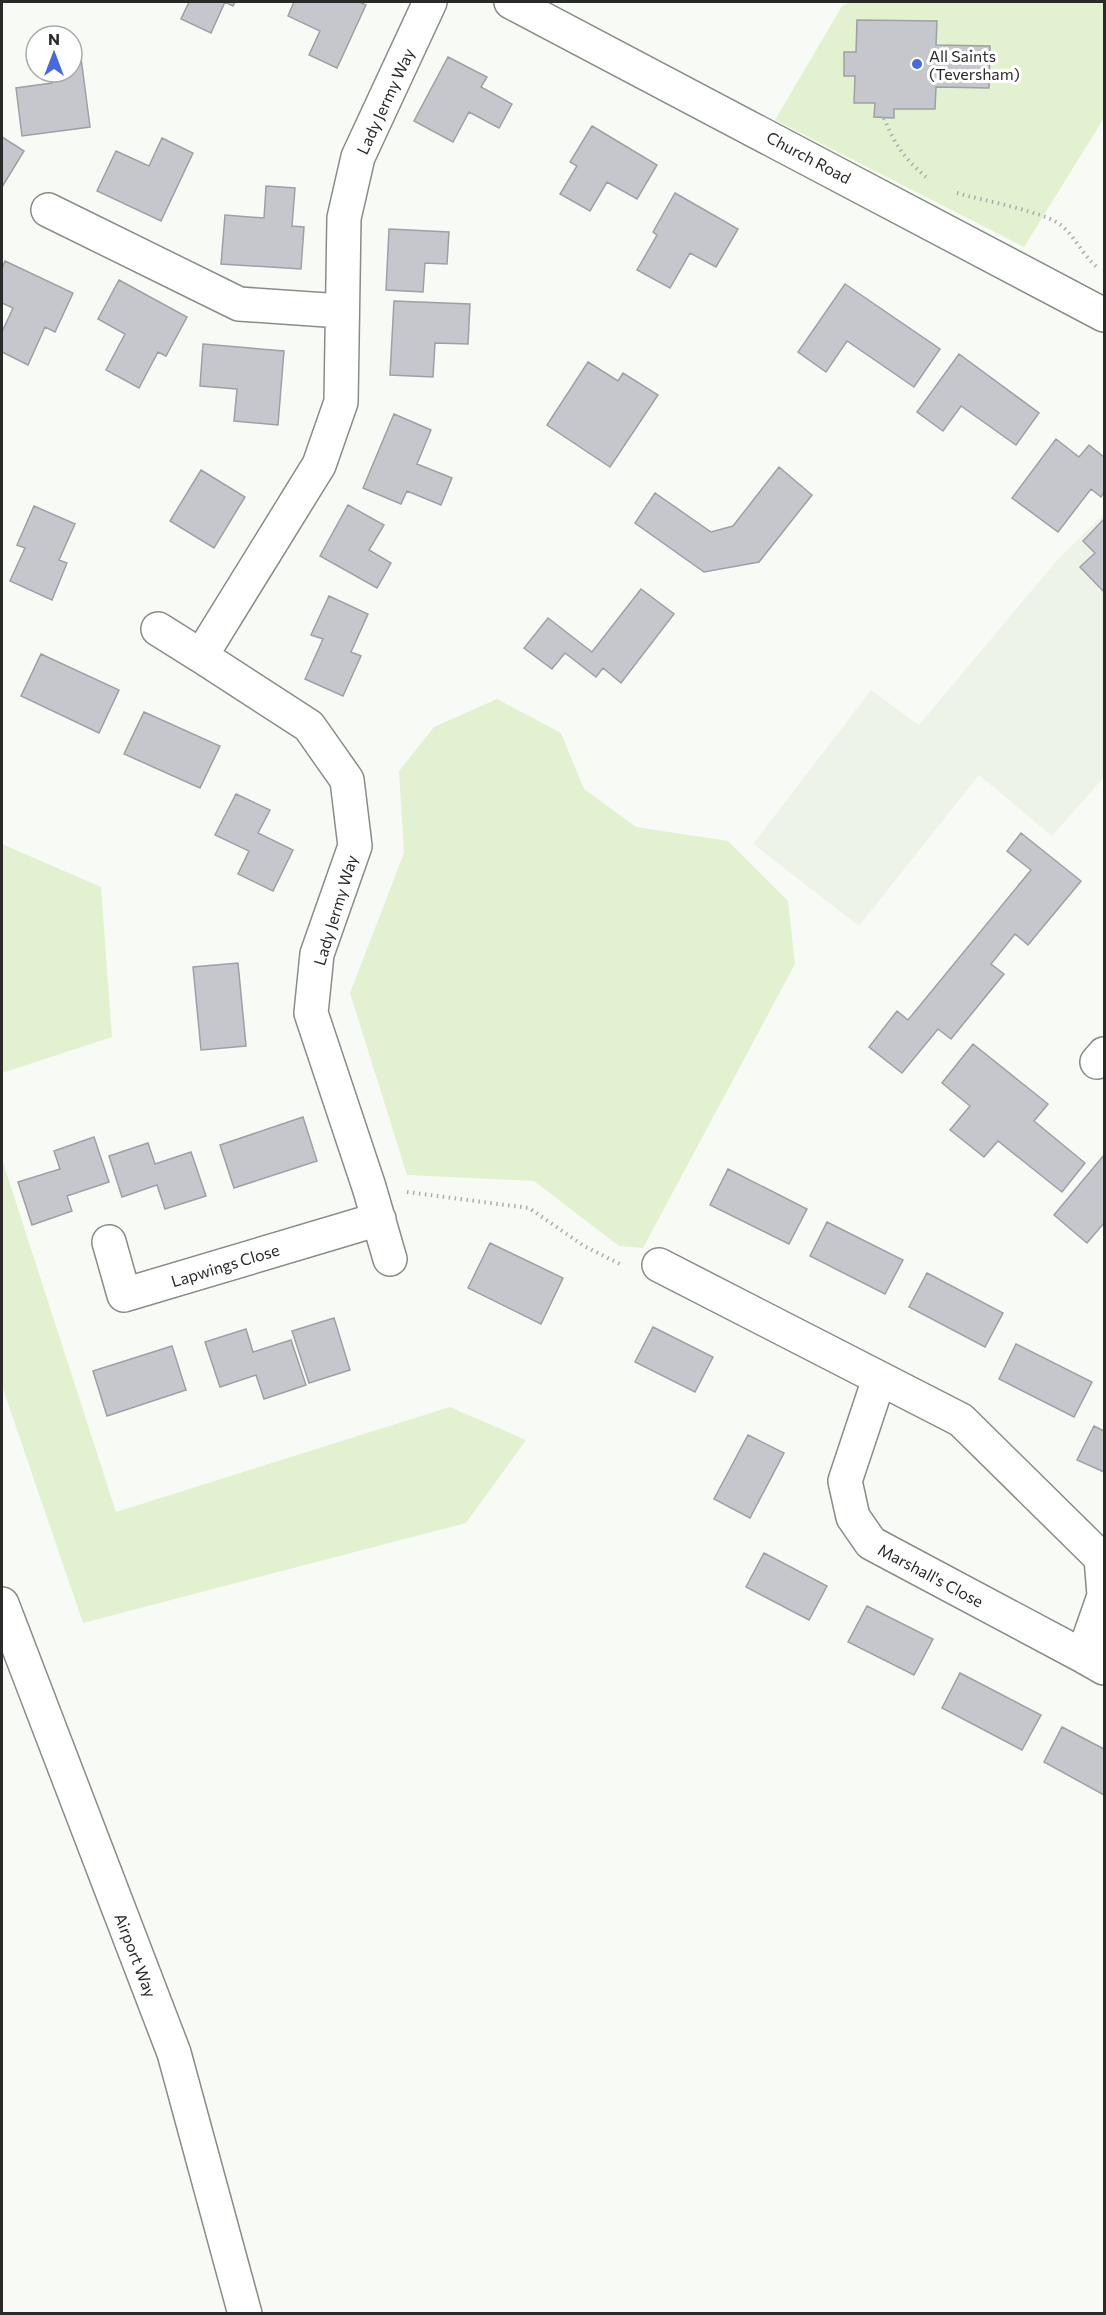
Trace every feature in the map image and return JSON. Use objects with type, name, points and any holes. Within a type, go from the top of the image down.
[{"type":"street","name":"Lady Jermy Way","points":[[201,656],[319,465],[340,402],[344,218],[358,157],[430,2]]},
{"type":"street","name":"Church Road","points":[[511,2],[1104,315]]},
{"type":"street","points":[[48,210],[239,304],[341,311]]},
{"type":"street","name":"Lady Jermy Way","points":[[158,630],[309,726],[347,780],[355,846],[317,954],[311,1013],[369,1187],[390,1259]]},
{"type":"street","name":"Lapwings Close","points":[[109,1242],[124,1295],[379,1219]]},
{"type":"street","name":"Marshall's Close","points":[[645,1267],[879,1379],[961,1420],[1101,1558],[1104,1595],[1094,1662],[871,1543],[853,1517],[846,1480],[879,1379]]},
{"type":"street","name":"Airport Way","points":[[2,1604],[174,2053],[245,2313]]},
{"type":"path","points":[[884,118],[907,160],[929,179]]},
{"type":"path","points":[[951,192],[1044,216],[1062,225],[1089,260],[1104,273]]},
{"type":"path","points":[[369,1187],[530,1208],[584,1246],[645,1267]]},
{"type":"shaded area","points":[[1104,514],[1104,777],[1052,836],[979,775],[859,926],[753,844],[871,690],[919,725],[1058,559]]},
{"type":"green space","points":[[850,2],[1104,2],[1104,118],[1024,247],[775,120],[842,6]]},
{"type":"green space","points":[[497,699],[561,733],[584,789],[636,827],[728,841],[788,901],[795,964],[643,1248],[619,1246],[534,1181],[407,1175],[350,993],[404,853],[399,771],[434,727]]},
{"type":"green space","points":[[2,844],[101,887],[112,1037],[2,1073]]},
{"type":"green space","points":[[2,1159],[116,1512],[450,1407],[526,1440],[466,1523],[83,1623],[2,1386]]},
{"type":"building","points":[[189,2],[225,2],[211,33],[181,19]]},
{"type":"building","points":[[294,2],[359,2],[366,5],[337,68],[309,55],[320,31],[288,16]]},
{"type":"building","name":"All Saints (Teversham)","points":[[857,20],[937,21],[936,45],[990,46],[989,88],[936,87],[935,109],[894,109],[894,118],[874,117],[875,103],[854,103],[855,76],[844,76],[844,52],[856,52]]},
{"type":"building","points":[[448,57],[487,77],[481,87],[512,104],[499,128],[469,112],[453,142],[414,121]]},
{"type":"building","points":[[84,81],[90,127],[22,136],[16,88],[45,84],[84,84]]},
{"type":"building","points":[[592,126],[657,165],[637,199],[607,182],[590,211],[560,194],[577,166],[570,162]]},
{"type":"building","points":[[2,137],[24,151],[2,187]]},
{"type":"building","points":[[162,138],[193,153],[161,221],[97,191],[116,151],[149,166]]},
{"type":"building","points":[[266,186],[295,188],[292,226],[304,227],[301,269],[221,264],[225,215],[264,218]]},
{"type":"building","points":[[675,193],[738,229],[716,267],[690,253],[670,288],[637,270],[657,235],[653,232]]},
{"type":"building","points":[[389,229],[449,232],[447,264],[425,263],[423,292],[386,290]]},
{"type":"building","points":[[5,261],[73,293],[55,332],[45,327],[28,365],[2,352],[2,332],[13,308],[2,303],[2,268]]},
{"type":"building","points":[[119,280],[187,317],[166,356],[158,352],[139,388],[106,370],[125,334],[98,319]]},
{"type":"building","points":[[845,284],[940,349],[914,387],[847,341],[826,372],[798,352]]},
{"type":"building","points":[[394,301],[470,304],[468,344],[435,343],[433,377],[390,375]]},
{"type":"building","points":[[203,344],[284,351],[278,425],[234,421],[237,389],[200,386]]},
{"type":"building","points":[[959,354],[1039,413],[1016,445],[961,406],[943,431],[917,412]]},
{"type":"building","points":[[588,362],[618,381],[623,373],[658,395],[610,467],[547,425]]},
{"type":"building","points":[[394,414],[431,430],[417,464],[452,478],[441,505],[407,491],[401,504],[363,488]]},
{"type":"building","points":[[1056,439],[1079,457],[1089,445],[1104,457],[1104,492],[1101,497],[1091,489],[1058,532],[1012,498]]},
{"type":"building","points":[[779,467],[812,495],[759,562],[704,572],[635,523],[655,493],[711,532],[733,526]]},
{"type":"building","points":[[201,470],[245,497],[214,548],[170,521]]},
{"type":"building","points":[[348,505],[384,525],[369,550],[391,563],[377,588],[320,556]]},
{"type":"building","points":[[34,506],[75,524],[59,560],[67,563],[52,600],[10,581],[25,548],[17,545]]},
{"type":"building","points":[[1104,519],[1104,592],[1080,567],[1095,553],[1083,541]]},
{"type":"building","points":[[641,589],[674,614],[621,683],[603,668],[596,677],[565,653],[552,669],[524,648],[548,618],[592,652]]},
{"type":"building","points":[[329,596],[368,614],[351,652],[361,656],[343,696],[305,679],[323,639],[311,635]]},
{"type":"building","points":[[41,654],[119,690],[99,733],[21,696]]},
{"type":"building","points":[[144,712],[220,746],[200,788],[124,754]]},
{"type":"building","points":[[236,794],[270,810],[258,833],[293,850],[273,891],[238,874],[249,851],[215,835]]},
{"type":"building","points":[[1021,833],[1081,881],[1028,945],[1015,934],[991,964],[1004,974],[951,1039],[938,1029],[902,1073],[869,1047],[897,1011],[908,1020],[1031,870],[1007,851]]},
{"type":"building","points":[[238,963],[246,1046],[201,1050],[193,967]]},
{"type":"building","points":[[973,1044],[1048,1104],[1034,1121],[1085,1163],[1062,1192],[998,1141],[984,1157],[950,1130],[970,1106],[942,1083]]},
{"type":"building","points":[[303,1117],[317,1161],[234,1188],[220,1145]]},
{"type":"building","points":[[94,1137],[109,1182],[67,1196],[72,1211],[32,1225],[18,1182],[60,1169],[54,1151]]},
{"type":"building","points":[[148,1143],[155,1164],[191,1152],[206,1196],[165,1209],[157,1185],[122,1197],[109,1156]]},
{"type":"building","points":[[1104,1155],[1104,1223],[1087,1243],[1054,1215]]},
{"type":"building","points":[[728,1169],[807,1209],[789,1244],[710,1205]]},
{"type":"building","points":[[827,1222],[903,1260],[885,1294],[810,1256]]},
{"type":"building","points":[[490,1243],[563,1278],[541,1324],[468,1288]]},
{"type":"building","points":[[927,1273],[1003,1313],[985,1347],[909,1307]]},
{"type":"building","points":[[334,1318],[350,1370],[309,1383],[292,1331]]},
{"type":"building","points":[[653,1327],[713,1357],[695,1392],[635,1362]]},
{"type":"building","points":[[246,1329],[253,1352],[291,1340],[306,1385],[264,1399],[256,1375],[220,1387],[205,1342]]},
{"type":"building","points":[[1016,1344],[1092,1382],[1074,1417],[999,1379]]},
{"type":"building","points":[[172,1346],[186,1390],[107,1416],[93,1371]]},
{"type":"building","points":[[1094,1426],[1104,1431],[1104,1472],[1077,1460]]},
{"type":"building","points":[[748,1435],[784,1453],[750,1518],[714,1499]]},
{"type":"building","points":[[764,1553],[827,1586],[809,1620],[746,1587]]},
{"type":"building","points":[[867,1606],[933,1639],[914,1675],[848,1642]]},
{"type":"building","points":[[960,1673],[1041,1715],[1022,1750],[942,1708]]},
{"type":"building","points":[[1062,1727],[1104,1749],[1104,1795],[1044,1762]]},
{"type":"place","name":"All Saints (Teversham)","points":[[917,64]]}]
